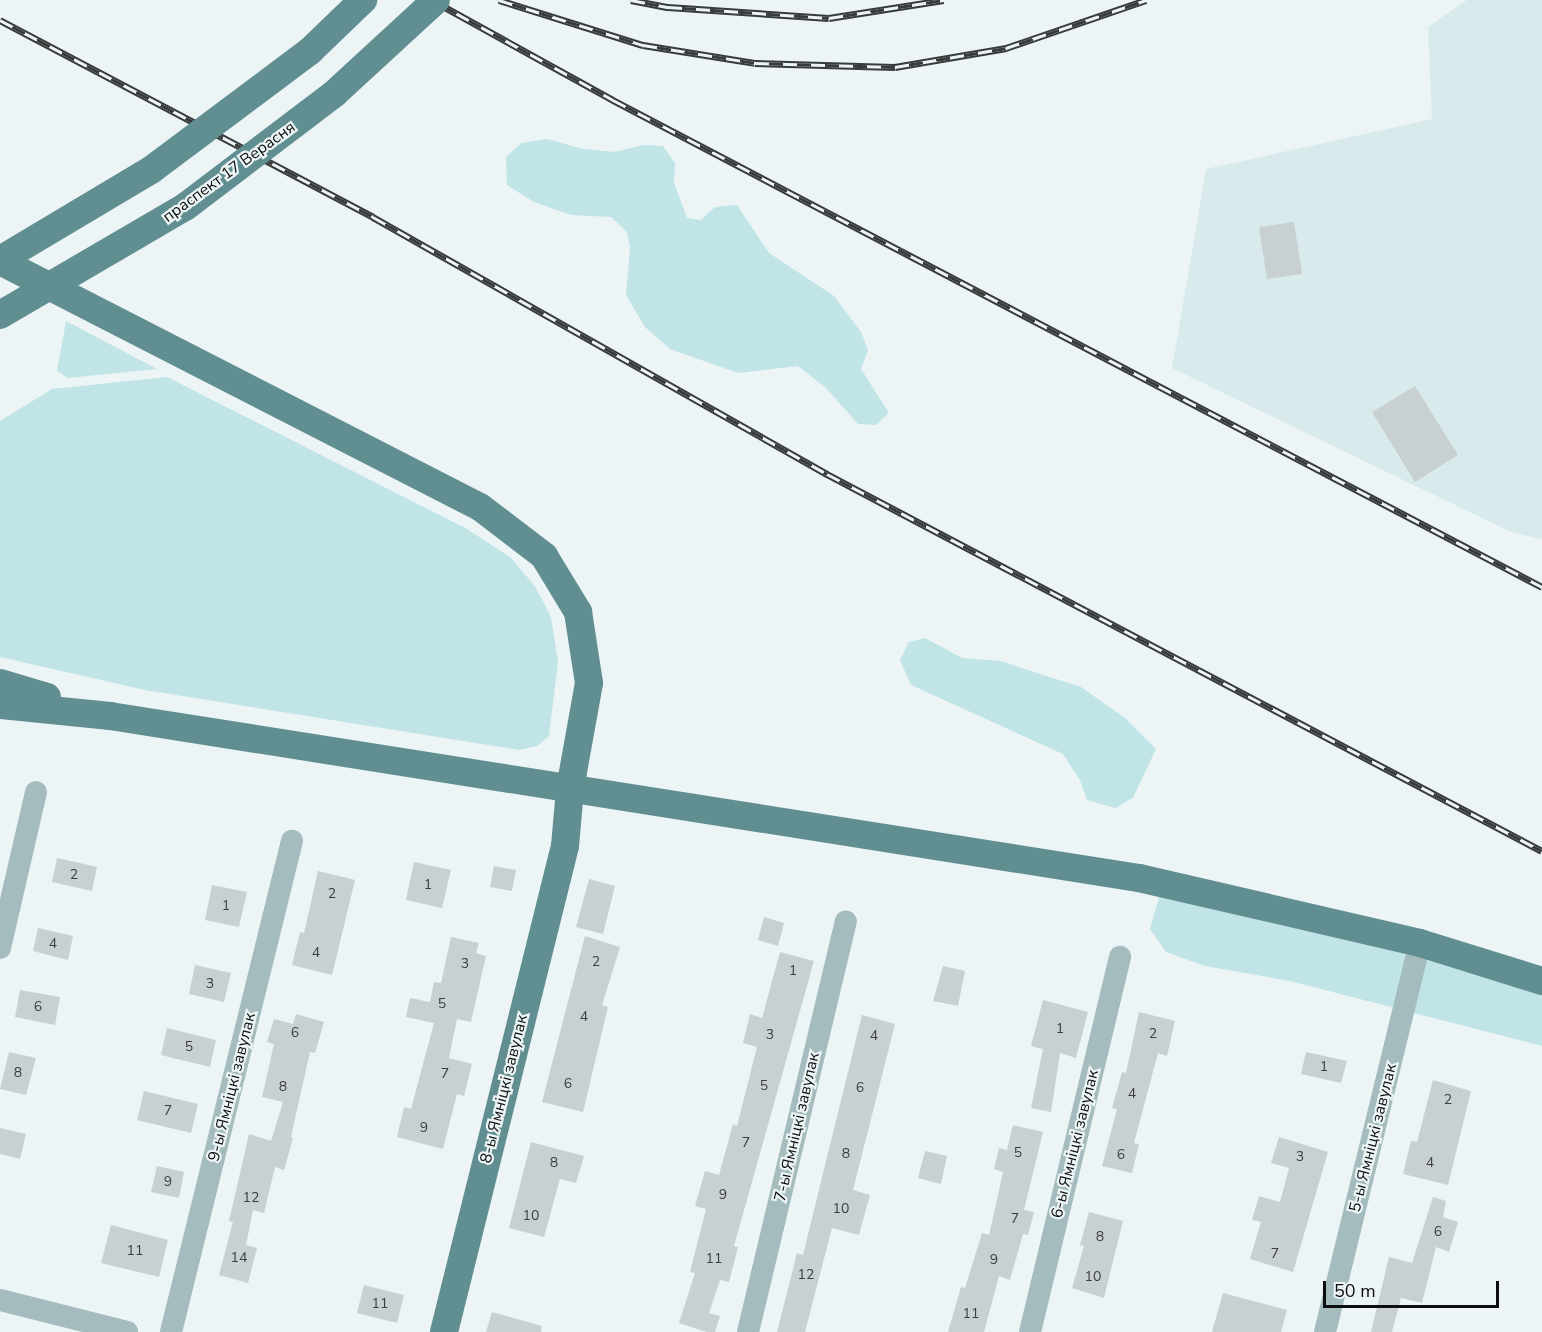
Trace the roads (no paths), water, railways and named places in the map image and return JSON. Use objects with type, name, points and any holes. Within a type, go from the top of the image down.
[{"type":"main road","points":[[0,260],[151,171],[310,51],[363,0]]},
{"type":"main road","name":"праспект 17 Верасня","points":[[0,315],[185,207],[335,93],[436,0]]},
{"type":"main road","name":"8-ы Ямніцкі завулак","points":[[0,260],[480,507],[544,556],[578,612],[589,684],[570,789],[565,846],[444,1332]]},
{"type":"main road","points":[[0,682],[110,716]]},
{"type":"main road","points":[[0,705],[110,716],[1139,878],[1420,943],[1542,981]]},
{"type":"street","points":[[0,948],[36,792]]},
{"type":"street","name":"9-ы Ямніцкі завулак","points":[[171,1332],[292,841]]},
{"type":"street","name":"7-ы Ямніцкі завулак","points":[[748,1332],[846,922]]},
{"type":"street","name":"5-ы Ямніцкі завулак","points":[[1325,1332],[1420,943]]},
{"type":"street","name":"6-ы Ямніцкі завулак","points":[[1030,1332],[1120,957]]},
{"type":"street","points":[[0,1300],[127,1332]]},
{"type":"railway","points":[[432,0],[613,100],[1542,587]]},
{"type":"railway","points":[[499,0],[643,45],[755,63],[895,67],[1006,48],[1146,0]]},
{"type":"railway","points":[[631,0],[668,7],[829,18],[944,0]]},
{"type":"railway","points":[[0,20],[373,217],[827,474],[1542,851]]}]
